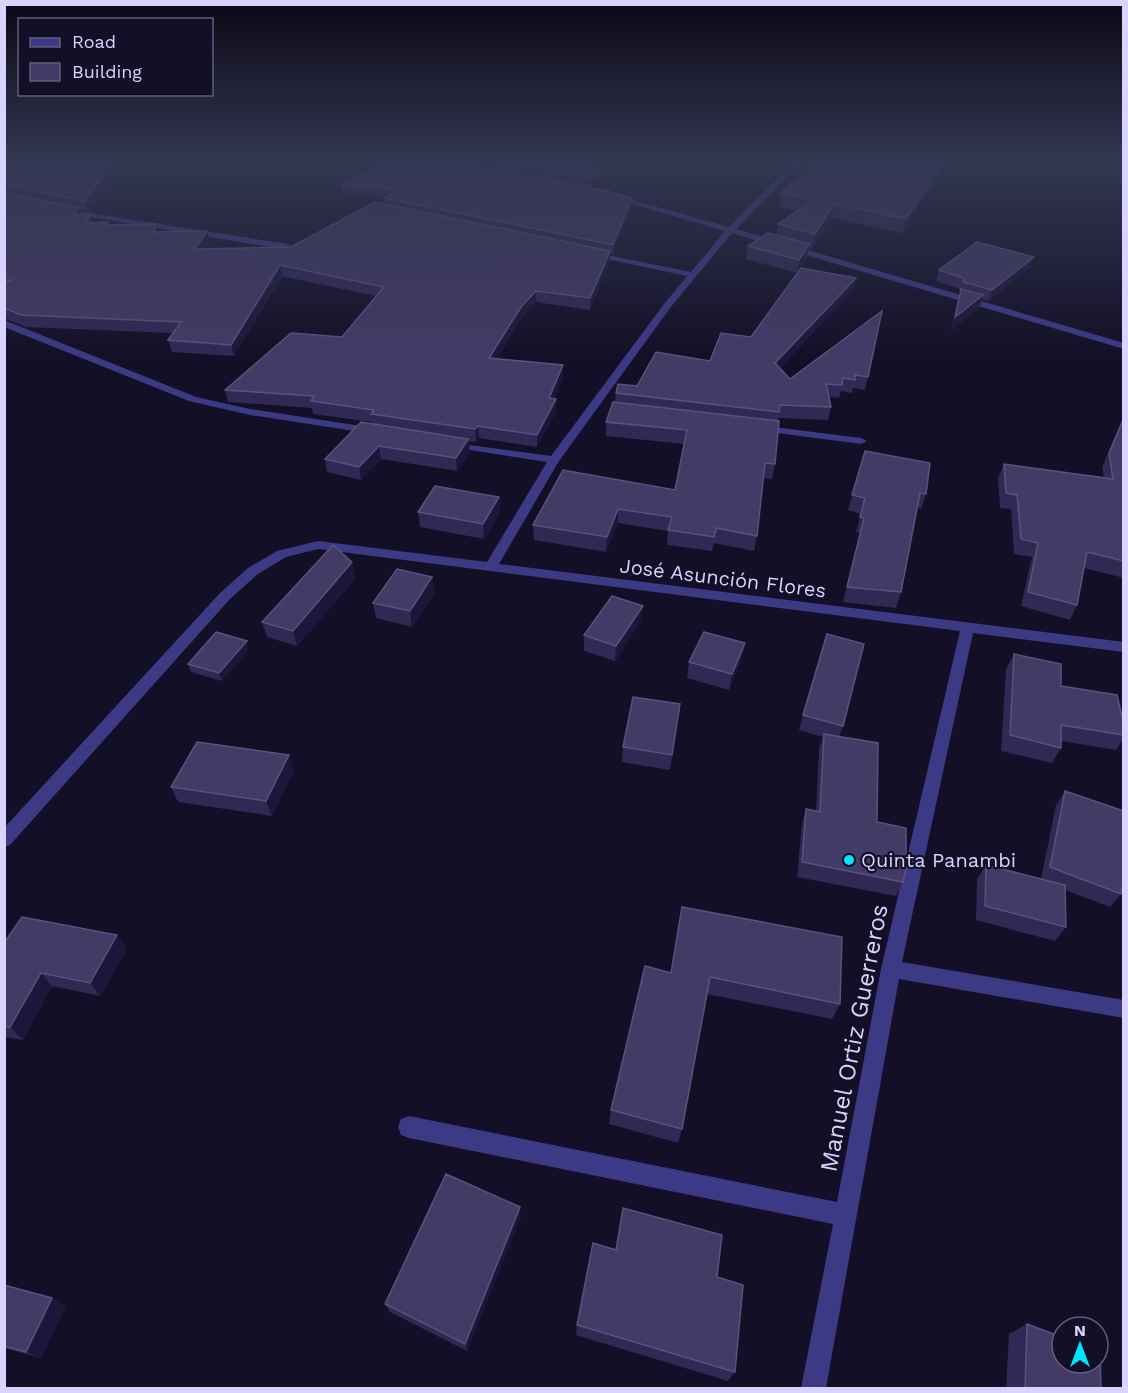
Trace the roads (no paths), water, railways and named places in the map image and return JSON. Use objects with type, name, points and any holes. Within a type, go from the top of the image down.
[{"type":"street","points":[[158,227],[288,247]]},
{"type":"street","points":[[727,227],[1124,346]]},
{"type":"street","points":[[491,567],[554,460],[598,408],[667,306],[731,228]]},
{"type":"street","points":[[577,250],[694,275]]},
{"type":"street","points":[[4,323],[193,399],[250,412],[390,434]]},
{"type":"street","points":[[744,426],[861,441]]},
{"type":"street","points":[[436,441],[554,460]]},
{"type":"street","name":"José Asunción Flores","points":[[4,840],[225,596],[253,571],[282,554],[318,545],[967,629],[1124,647]]},
{"type":"street","name":"Manuel Ortiz Guerreros","points":[[814,1389],[891,969],[967,629]]},
{"type":"street","points":[[891,969],[1124,1009]]},
{"type":"street","points":[[409,1127],[846,1215]]},
{"type":"place","name":"Quinta Panambi","points":[[849,860]]}]
